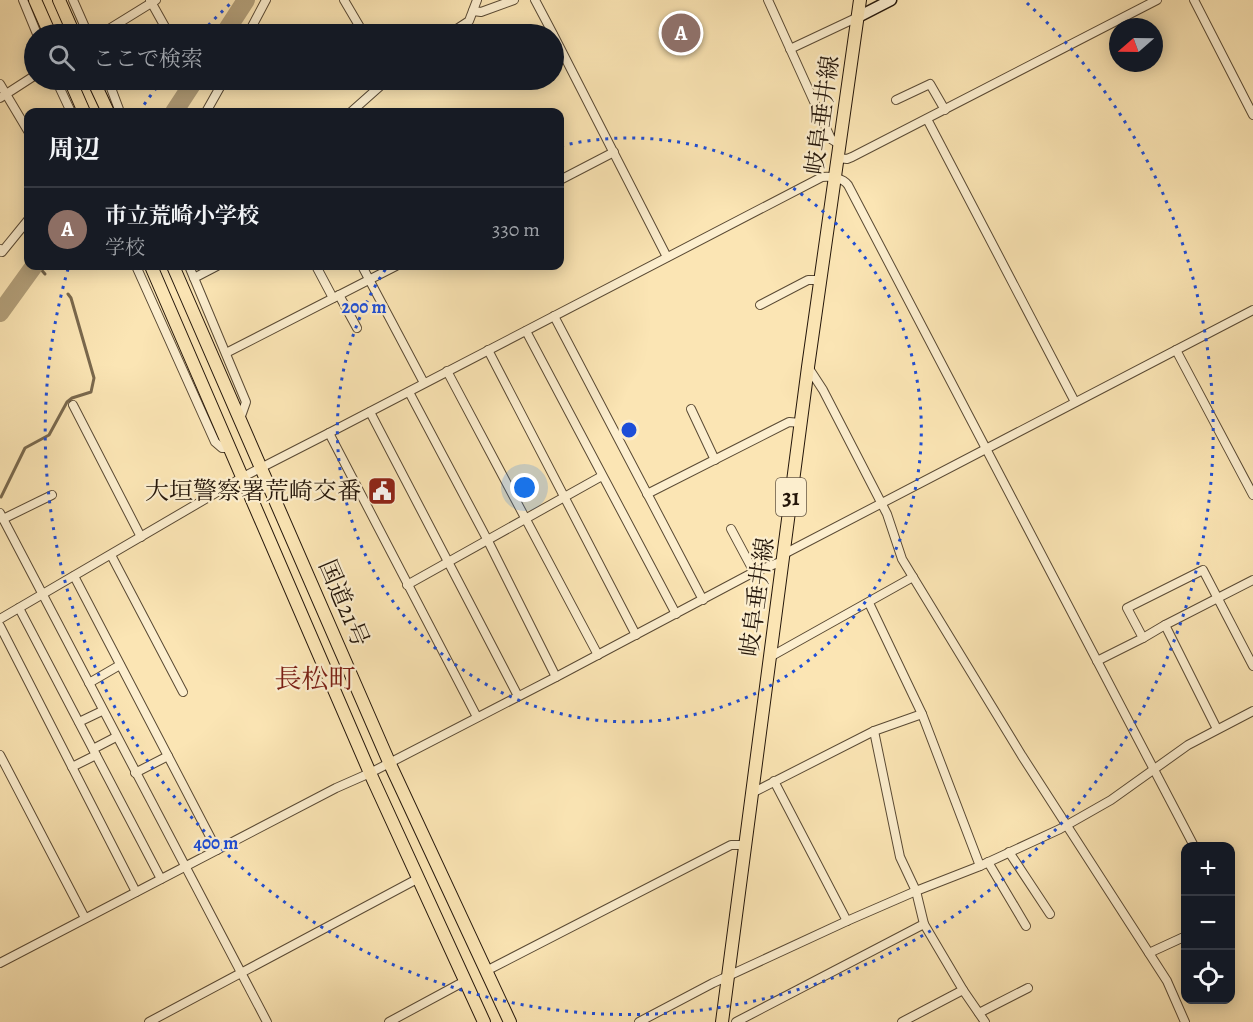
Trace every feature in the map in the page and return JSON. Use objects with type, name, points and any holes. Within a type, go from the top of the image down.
[{"type":"main road","points":[[35,0],[46,24]]},
{"type":"main road","points":[[59,0],[70,24]]},
{"type":"main road","name":"岐阜垂井線","points":[[722,1022],[808,367],[860,0]]},
{"type":"main road","points":[[858,17],[891,0]]},
{"type":"main road","points":[[74,90],[82,108]]},
{"type":"main road","points":[[98,90],[106,108]]},
{"type":"main road","name":"国道21号","points":[[153,270],[370,773],[484,1022]]},
{"type":"main road","name":"国道21号","points":[[175,270],[390,762],[510,1022]]},
{"type":"street","points":[[22,0],[33,24]]},
{"type":"street","points":[[73,0],[84,24]]},
{"type":"street","points":[[253,24],[264,2],[269,4],[272,0]]},
{"type":"street","points":[[344,0],[358,24]]},
{"type":"street","points":[[464,24],[469,21],[477,0]]},
{"type":"street","points":[[473,11],[481,12],[514,0]]},
{"type":"street","points":[[535,0],[547,24]]},
{"type":"street","points":[[768,0],[831,140],[839,144]]},
{"type":"street","points":[[838,158],[852,157],[1157,0]]},
{"type":"street","points":[[1194,0],[1253,115]]},
{"type":"street","points":[[116,24],[152,1],[164,24]]},
{"type":"street","points":[[790,49],[858,17]]},
{"type":"street","points":[[564,56],[667,257]]},
{"type":"street","points":[[3,96],[24,82]]},
{"type":"street","points":[[0,84],[3,96],[24,125]]},
{"type":"street","points":[[896,100],[930,84],[945,110]]},
{"type":"street","points":[[61,90],[69,108]]},
{"type":"street","points":[[112,90],[118,108]]},
{"type":"street","points":[[208,108],[218,90]]},
{"type":"street","points":[[356,108],[376,90]]},
{"type":"street","points":[[927,119],[1075,402]]},
{"type":"street","points":[[564,178],[614,152]]},
{"type":"street","points":[[0,619],[262,466],[822,177],[834,177],[845,181],[848,185],[1192,842]]},
{"type":"street","points":[[0,249],[2,252],[24,225]]},
{"type":"street","points":[[138,270],[215,442],[222,448],[230,448]]},
{"type":"street","points":[[191,270],[246,402],[240,420]]},
{"type":"street","points":[[194,278],[209,270]]},
{"type":"street","points":[[319,270],[357,327]]},
{"type":"street","points":[[364,270],[424,383]]},
{"type":"street","points":[[226,353],[388,270]]},
{"type":"street","points":[[760,305],[808,280],[820,280]]},
{"type":"street","points":[[0,963],[336,788],[370,773],[556,677],[784,557],[881,502],[1253,309]]},
{"type":"street","points":[[554,316],[703,600]]},
{"type":"street","points":[[526,330],[676,614]]},
{"type":"street","points":[[488,350],[636,635]]},
{"type":"street","points":[[1176,350],[1253,495]]},
{"type":"street","points":[[808,367],[823,390],[887,514],[902,559],[1022,756],[1167,981],[1185,1022]]},
{"type":"street","points":[[447,371],[598,655]]},
{"type":"street","points":[[409,392],[487,539],[556,677]]},
{"type":"street","points":[[73,405],[141,537]]},
{"type":"street","points":[[691,409],[715,460]]},
{"type":"street","points":[[370,412],[518,696]]},
{"type":"street","points":[[647,494],[789,422],[801,423]]},
{"type":"street","points":[[329,433],[477,717]]},
{"type":"street","points":[[407,585],[602,476]]},
{"type":"street","points":[[52,495],[2,516],[102,711],[267,1022]]},
{"type":"street","points":[[731,529],[754,572]]},
{"type":"street","points":[[111,555],[183,692]]},
{"type":"street","points":[[1143,638],[1127,608],[1203,570],[1253,666]]},
{"type":"street","points":[[74,576],[217,850]]},
{"type":"street","points":[[770,657],[913,577]]},
{"type":"street","points":[[1097,661],[1253,580]]},
{"type":"street","points":[[869,603],[922,714],[984,864],[1026,926]]},
{"type":"street","points":[[19,608],[161,879]]},
{"type":"street","points":[[1165,625],[1217,729]]},
{"type":"street","points":[[0,626],[136,892]]},
{"type":"street","points":[[89,683],[120,665]]},
{"type":"street","points":[[79,722],[102,711]]},
{"type":"street","points":[[639,1022],[727,977],[847,921],[984,864],[1060,829],[1111,800],[1188,745],[1253,711]]},
{"type":"street","points":[[752,793],[874,731],[922,714]]},
{"type":"street","points":[[874,731],[900,857],[916,891],[924,924],[985,1022]]},
{"type":"street","points":[[72,767],[116,737]]},
{"type":"street","points":[[0,755],[85,918]]},
{"type":"street","points":[[135,773],[168,756]]},
{"type":"street","points":[[774,781],[847,921]]},
{"type":"street","points":[[486,971],[731,845],[745,845]]},
{"type":"street","points":[[1009,852],[1050,914]]},
{"type":"street","points":[[149,1022],[418,878]]},
{"type":"street","points":[[735,1022],[924,924]]},
{"type":"street","points":[[1149,953],[1181,938]]},
{"type":"street","points":[[389,1022],[465,981]]},
{"type":"street","points":[[979,1013],[1028,988]]},
{"type":"street","points":[[902,1022],[963,990]]},
{"type":"waterway","points":[[230,24],[246,0]]},
{"type":"waterway","points":[[177,108],[188,90]]},
{"type":"waterway","points":[[0,313],[31,270]]},
{"type":"waterway","points":[[42,270],[45,274]]},
{"type":"waterway","points":[[1,497],[25,448],[49,435],[67,402],[91,392],[94,378],[68,294]]},
{"type":"place","name":"市立荒崎小学校","points":[[681,33]]},
{"type":"place","name":"大垣警察署荒崎交番","points":[[382,491]]},
{"type":"district","name":"長松町","points":[[315,679]]}]
